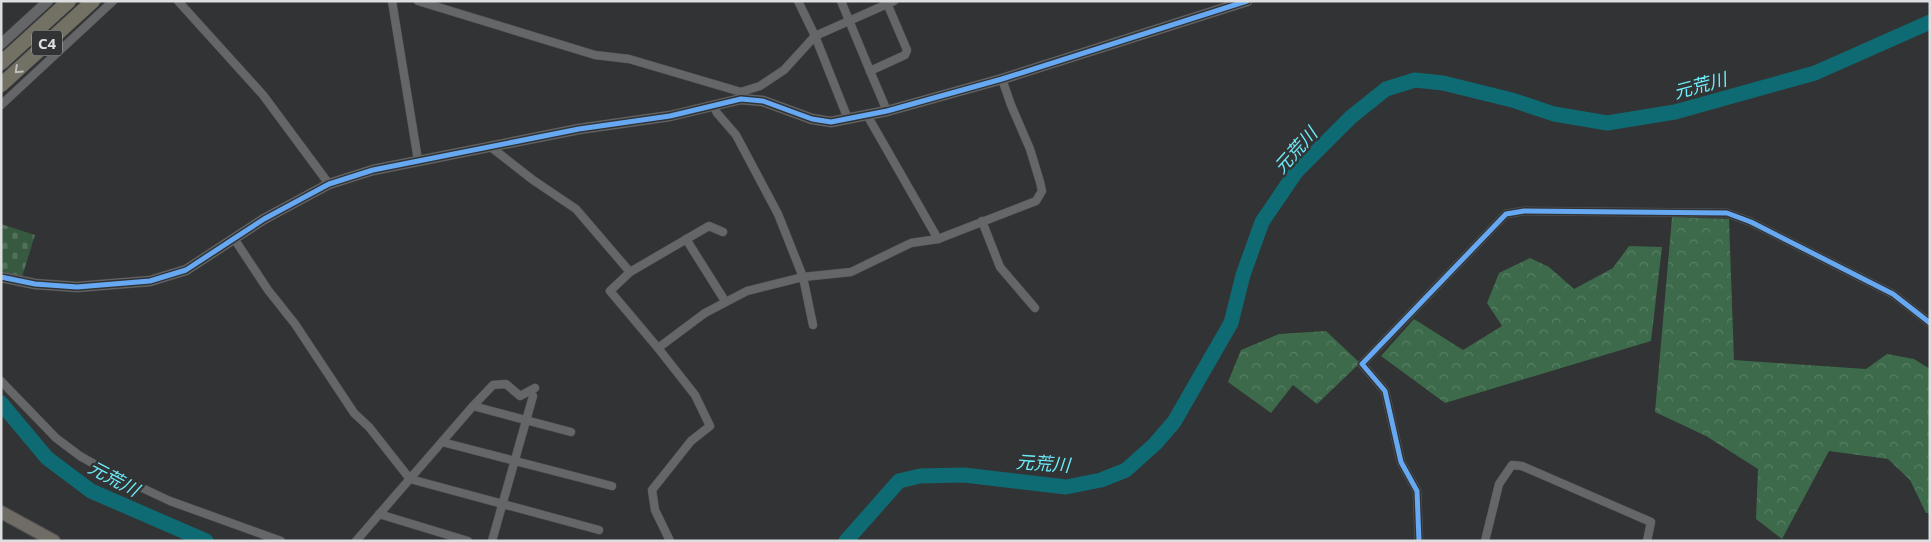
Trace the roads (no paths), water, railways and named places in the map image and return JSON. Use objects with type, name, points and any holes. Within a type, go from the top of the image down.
[{"type":"highway","name":"C4","points":[[1,63],[69,1]]},
{"type":"highway","name":"C4","points":[[1,85],[93,1]]},
{"type":"main road","points":[[1,512],[54,541]]},
{"type":"street","points":[[1,44],[48,1]]},
{"type":"street","points":[[1,105],[113,1]]},
{"type":"street","points":[[178,1],[263,95],[329,184]]},
{"type":"street","points":[[392,1],[418,160]]},
{"type":"street","points":[[418,1],[586,52],[629,59],[823,121],[848,119],[887,111],[1002,79],[1247,1]]},
{"type":"street","points":[[798,1],[815,36],[848,119]]},
{"type":"street","points":[[841,1],[887,111]]},
{"type":"street","points":[[1,277],[36,284],[78,287],[150,281],[186,270],[235,240],[264,219],[329,184],[373,170],[418,160],[492,148],[579,129],[670,116],[741,96],[784,70],[815,36],[850,23],[889,2],[906,47],[906,53],[870,71]]},
{"type":"street","points":[[658,348],[705,313],[725,301],[770,284],[804,277],[851,272],[912,243],[938,238],[1036,201],[1042,191],[1030,149],[1002,79]]},
{"type":"street","points":[[713,105],[717,113],[736,136],[778,214],[804,277],[813,325]]},
{"type":"street","points":[[867,115],[938,238]]},
{"type":"street","points":[[492,148],[533,180],[576,209],[630,272]]},
{"type":"street","points":[[1419,541],[1417,491],[1401,462],[1385,391],[1362,364],[1506,214],[1514,211],[1726,213],[1751,222],[1893,294],[1930,323]]},
{"type":"street","points":[[982,221],[1000,267],[1035,308]]},
{"type":"street","points":[[670,541],[655,510],[652,490],[691,441],[710,426],[695,395],[610,291],[630,272],[709,226],[722,232]]},
{"type":"street","points":[[686,239],[725,301]]},
{"type":"street","points":[[235,240],[268,290],[295,324],[354,413],[369,427],[410,479],[599,530]]},
{"type":"street","points":[[1,381],[56,438],[80,456],[110,473],[170,501],[281,541]]},
{"type":"street","points":[[356,541],[493,385],[506,384],[520,396],[534,392],[492,541]]},
{"type":"street","points":[[473,406],[571,432]]},
{"type":"street","points":[[442,442],[612,486]]},
{"type":"street","points":[[1485,541],[1499,484],[1512,465],[1522,466],[1651,522],[1647,541]]},
{"type":"street","points":[[379,514],[468,541]]},
{"type":"waterway","name":"元荒川","points":[[846,541],[899,481],[920,476],[964,475],[1066,487],[1101,480],[1126,470],[1155,444],[1174,422],[1231,323],[1243,275],[1262,222],[1296,172],[1351,117],[1386,89],[1415,80],[1443,83],[1512,100],[1554,114],[1607,123],[1675,112],[1815,73],[1930,22]]},
{"type":"waterway","name":"元荒川","points":[[1,403],[47,458],[91,491],[206,541]]}]
